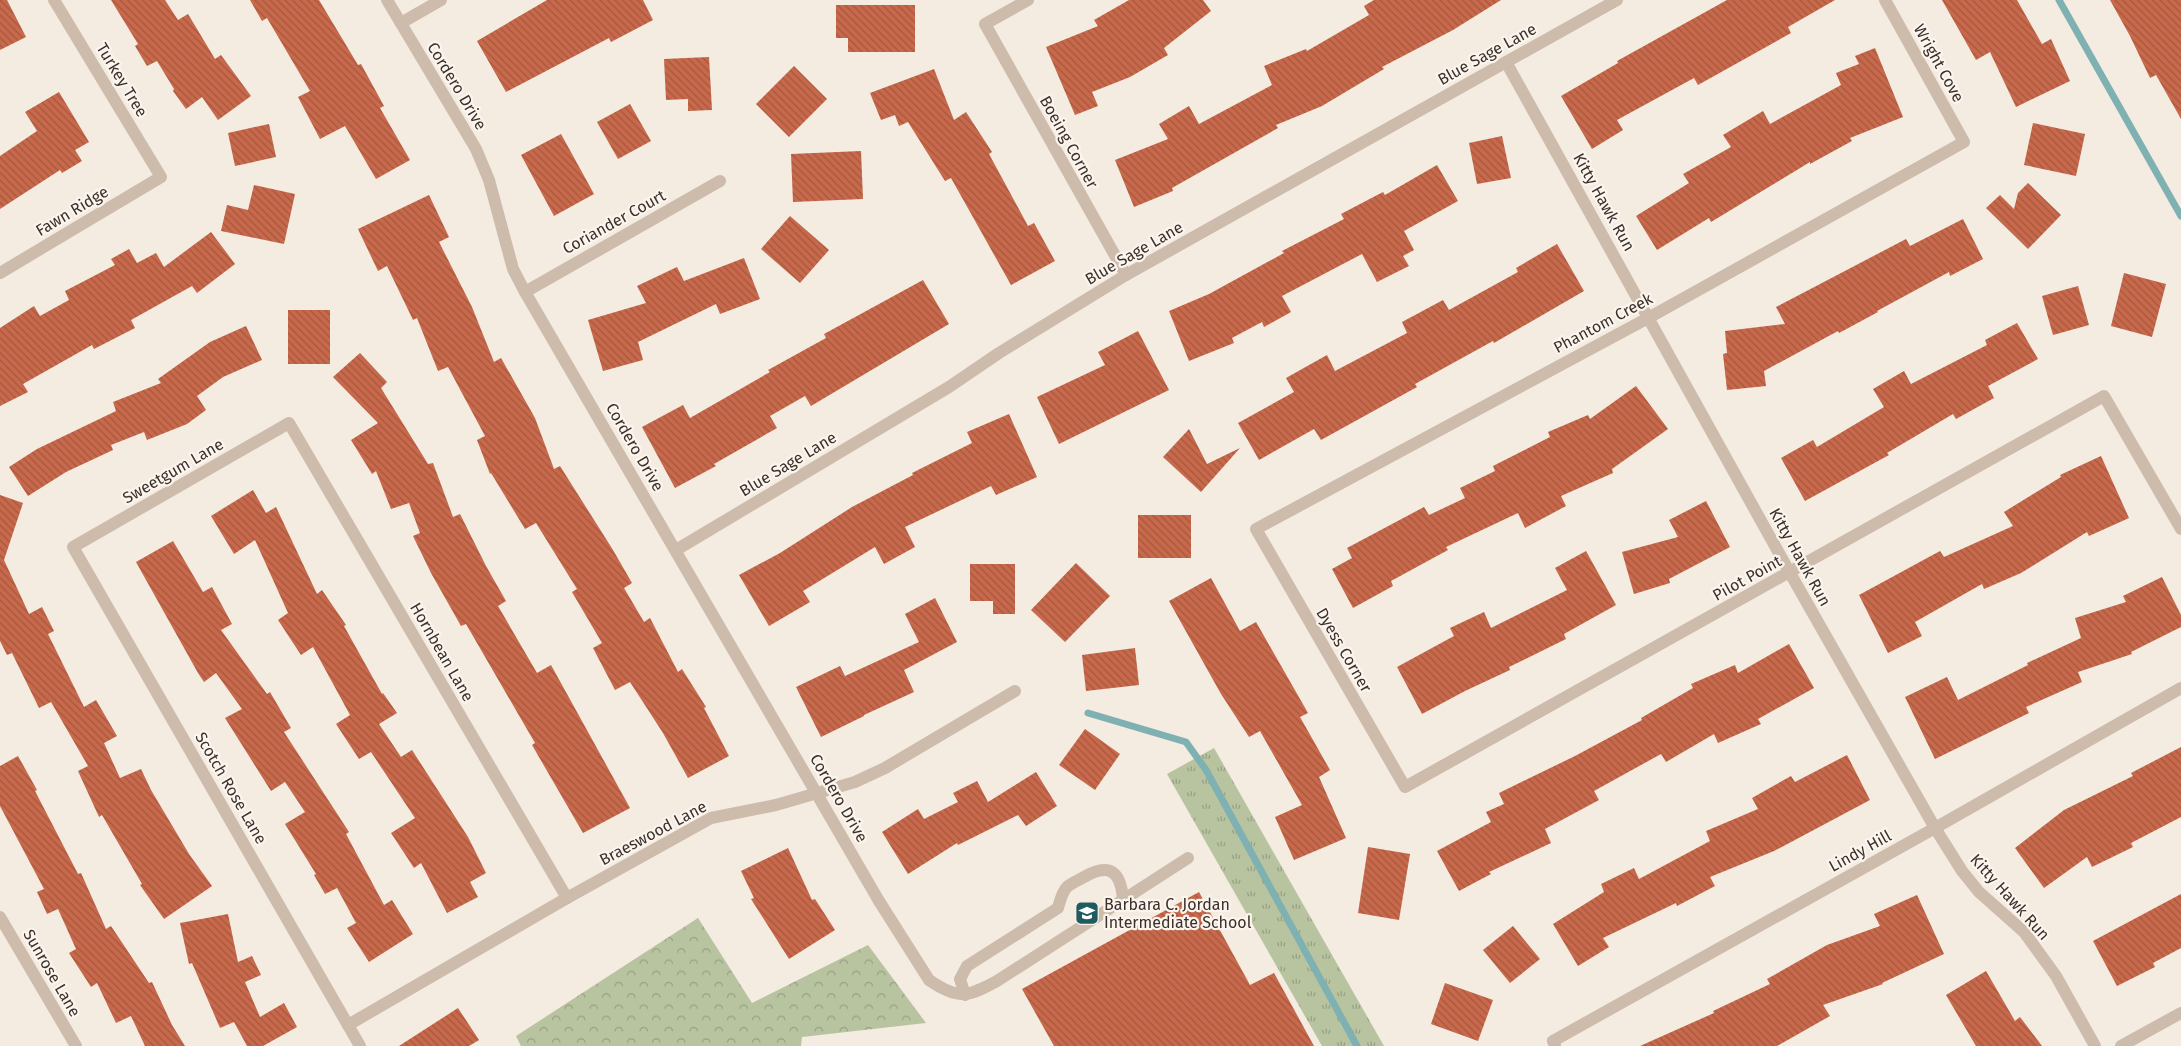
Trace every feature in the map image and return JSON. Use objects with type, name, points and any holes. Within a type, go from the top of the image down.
[{"type":"street","name":"Turkey Tree","points":[[54,0],[162,177]]},
{"type":"street","name":"Cordero Drive","points":[[387,0],[476,148],[489,180],[513,269],[525,292],[879,901],[928,980],[941,989],[965,995]]},
{"type":"street","points":[[401,23],[440,0]]},
{"type":"street","name":"Boeing Corner","points":[[1028,0],[985,24],[1126,275]]},
{"type":"street","name":"Blue Sage Lane","points":[[676,550],[949,387],[999,352],[1126,275],[1617,0]]},
{"type":"street","name":"Wright Cove","points":[[1885,0],[1964,142]]},
{"type":"street","name":"Kitty Hawk Run","points":[[1506,62],[1650,317],[1790,573],[1936,828],[1962,871],[1979,892],[2024,932],[2056,976],[2095,1046]]},
{"type":"street","name":"Phantom Creek","points":[[1256,530],[1650,317],[1964,142]]},
{"type":"street","name":"Fawn Ridge","points":[[0,273],[162,177]]},
{"type":"street","name":"Coriander Court","points":[[525,292],[720,181]]},
{"type":"street","name":"Pilot Point","points":[[1405,787],[2104,396],[2181,529]]},
{"type":"street","name":"Sweetgum Lane","points":[[73,547],[289,423]]},
{"type":"street","name":"Hornbean Lane","points":[[289,423],[566,898]]},
{"type":"street","name":"Dyess Corner","points":[[1256,530],[1405,787]]},
{"type":"street","name":"Scotch Rose Lane","points":[[73,547],[360,1046]]},
{"type":"street","name":"Lindy Hill","points":[[1554,1043],[2181,688]]},
{"type":"street","name":"Braeswood Lane","points":[[348,1025],[566,898],[711,818],[776,805],[855,782],[885,768],[1015,691]]},
{"type":"street","points":[[1123,900],[1122,887],[1118,879],[1113,871],[1104,868],[1094,871],[1067,887],[1061,896],[1058,908],[967,966],[961,973],[960,979],[965,995],[976,992],[997,981],[1123,900],[1188,858]]},
{"type":"street","name":"Sunrose Lane","points":[[0,917],[76,1046]]},
{"type":"street","points":[[2121,1046],[2181,1013]]},
{"type":"green space","points":[[1214,748],[1384,1046],[1322,1046],[1167,774]]},
{"type":"green space","points":[[698,918],[752,1003],[868,945],[926,1023],[802,1037],[801,1046],[521,1046],[516,1036]]},
{"type":"building","points":[[0,0],[7,0],[26,37],[0,50]]},
{"type":"building","points":[[111,0],[165,0],[178,20],[188,14],[215,59],[221,55],[251,96],[218,120],[202,97],[186,109],[173,91],[174,89],[157,61],[147,66],[135,46],[138,44]]},
{"type":"building","points":[[250,0],[319,0],[358,65],[361,64],[384,106],[380,108],[410,160],[376,179],[345,126],[320,139],[298,97],[310,91],[267,18],[262,21]]},
{"type":"building","points":[[547,0],[643,0],[653,20],[611,42],[609,38],[506,92],[477,41]]},
{"type":"building","points":[[1129,0],[1203,0],[1211,11],[1164,48],[1168,55],[1130,77],[1092,92],[1098,106],[1075,115],[1046,47],[1098,26],[1094,20]]},
{"type":"building","points":[[1374,0],[1501,0],[1453,30],[1382,67],[1384,69],[1322,106],[1276,125],[1278,128],[1172,188],[1173,191],[1134,207],[1115,160],[1168,139],[1159,124],[1189,106],[1199,124],[1272,85],[1264,66],[1306,49],[1307,51],[1369,15],[1364,6]]},
{"type":"building","points":[[1727,0],[1835,0],[1788,27],[1791,33],[1698,85],[1694,78],[1617,120],[1623,130],[1592,149],[1561,96],[1618,63],[1617,61]]},
{"type":"building","points":[[1942,0],[2017,0],[2042,44],[2051,39],[2070,81],[2016,107],[1990,52],[1976,60]]},
{"type":"building","points":[[2110,0],[2181,0],[2181,119],[2156,75],[2150,78]]},
{"type":"building","points":[[836,5],[915,5],[915,52],[848,52],[848,38],[836,38]]},
{"type":"building","points":[[1875,48],[1903,117],[1850,138],[1852,141],[1810,164],[1810,162],[1711,222],[1709,218],[1657,250],[1636,216],[1689,183],[1683,174],[1731,147],[1723,135],[1763,111],[1770,124],[1841,85],[1836,73],[1859,64],[1855,56]]},
{"type":"building","points":[[709,57],[712,110],[688,111],[688,99],[666,100],[664,59]]},
{"type":"building","points":[[794,66],[827,99],[789,137],[756,104]]},
{"type":"building","points":[[934,69],[954,120],[966,112],[992,152],[989,154],[1028,226],[1034,223],[1055,261],[1011,285],[951,178],[945,181],[908,122],[899,126],[895,115],[881,120],[870,93]]},
{"type":"building","points":[[59,92],[89,142],[75,150],[82,161],[62,173],[60,170],[0,209],[0,156],[37,131],[25,112]]},
{"type":"building","points":[[630,104],[651,141],[618,159],[597,122]]},
{"type":"building","points":[[2033,123],[2085,134],[2076,176],[2024,165]]},
{"type":"building","points":[[269,124],[276,157],[235,166],[228,133]]},
{"type":"building","points":[[561,134],[594,194],[554,216],[521,155]]},
{"type":"building","points":[[1502,136],[1511,178],[1477,184],[1469,143]]},
{"type":"building","points":[[861,151],[863,199],[793,202],[791,154]]},
{"type":"building","points":[[1437,165],[1458,201],[1404,231],[1414,250],[1403,256],[1409,266],[1377,282],[1362,254],[1282,296],[1291,312],[1264,327],[1262,322],[1232,338],[1234,343],[1189,361],[1169,311],[1209,294],[1284,253],[1282,251],[1344,219],[1341,214],[1383,192],[1385,195]]},
{"type":"building","points":[[2028,183],[2061,215],[2028,249],[1986,208],[2000,195],[2014,209],[2018,193]]},
{"type":"building","points":[[254,185],[295,194],[284,244],[221,231],[227,205],[248,210]]},
{"type":"building","points":[[429,195],[449,237],[439,242],[472,307],[494,362],[501,358],[535,418],[554,469],[560,466],[613,550],[632,583],[624,588],[644,622],[650,618],[678,672],[682,669],[706,707],[704,708],[729,756],[688,778],[663,733],[630,682],[615,690],[593,648],[602,643],[572,592],[577,589],[536,523],[525,529],[490,474],[477,440],[485,436],[448,367],[438,371],[417,318],[413,320],[387,266],[378,271],[358,229]]},
{"type":"building","points":[[790,216],[829,250],[800,283],[761,249]]},
{"type":"building","points":[[1963,219],[1983,259],[1950,276],[1949,272],[1839,333],[1838,331],[1764,371],[1766,386],[1727,390],[1723,354],[1727,353],[1725,331],[1785,324],[1776,307],[1906,239],[1910,246]]},
{"type":"building","points":[[211,232],[235,264],[197,293],[192,286],[131,320],[135,328],[94,349],[92,345],[23,384],[28,392],[0,406],[0,328],[34,306],[40,316],[69,300],[65,291],[115,265],[111,259],[129,249],[137,263],[156,253],[164,267]]},
{"type":"building","points":[[1557,244],[1584,291],[1494,343],[1493,341],[1415,384],[1417,387],[1321,440],[1314,429],[1259,460],[1238,423],[1294,392],[1286,378],[1327,355],[1335,371],[1407,333],[1402,322],[1443,300],[1449,310],[1518,272],[1516,268]]},
{"type":"building","points":[[744,258],[760,299],[720,314],[716,304],[638,342],[643,360],[603,371],[588,320],[646,303],[637,286],[677,267],[684,281]]},
{"type":"building","points":[[2124,273],[2166,284],[2152,337],[2111,326]]},
{"type":"building","points":[[923,280],[949,324],[811,406],[805,396],[770,416],[777,428],[714,464],[716,466],[675,488],[642,427],[683,405],[690,418],[770,372],[768,370],[826,338],[824,334]]},
{"type":"building","points":[[2078,286],[2089,325],[2053,335],[2042,296]]},
{"type":"building","points":[[288,310],[330,310],[330,364],[288,364]]},
{"type":"building","points":[[2017,323],[2038,359],[1988,386],[1994,398],[1956,419],[1953,414],[1887,453],[1889,455],[1805,501],[1781,458],[1813,440],[1817,447],[1884,407],[1873,389],[1904,371],[1911,384],[1987,345],[1985,340]]},
{"type":"building","points":[[246,326],[262,360],[223,377],[197,396],[206,410],[187,424],[147,440],[144,432],[111,445],[113,450],[66,472],[28,496],[9,467],[37,449],[116,411],[113,402],[161,383],[158,379],[210,342]]},
{"type":"building","points":[[1138,331],[1169,390],[1059,444],[1037,397],[1105,365],[1098,352]]},
{"type":"building","points":[[360,353],[387,382],[381,388],[428,464],[433,463],[453,517],[460,514],[506,601],[498,606],[537,673],[551,665],[630,808],[583,833],[532,745],[535,743],[466,624],[461,626],[431,573],[413,536],[420,533],[409,503],[391,509],[376,471],[372,474],[351,440],[378,423],[333,377]]},
{"type":"building","points":[[1636,386],[1668,429],[1612,469],[1613,473],[1561,496],[1566,506],[1525,528],[1518,513],[1446,547],[1448,550],[1391,581],[1393,586],[1353,608],[1332,569],[1352,558],[1347,548],[1424,507],[1429,515],[1465,498],[1460,488],[1495,471],[1493,466],[1550,437],[1548,432],[1588,415],[1590,419]]},
{"type":"building","points":[[1009,414],[1037,477],[996,495],[991,486],[905,527],[915,547],[884,564],[875,547],[803,591],[810,602],[769,626],[739,575],[780,553],[852,507],[913,475],[912,473],[972,443],[967,432]]},
{"type":"building","points":[[1189,429],[1207,464],[1240,448],[1201,492],[1163,457]]},
{"type":"building","points":[[2101,456],[2129,518],[2089,536],[2087,532],[2021,573],[1984,589],[1982,584],[1915,622],[1922,636],[1888,653],[1859,595],[1940,551],[1944,557],[2013,526],[2004,512],[2061,477],[2060,475]]},
{"type":"building","points":[[253,490],[266,513],[276,507],[317,594],[322,590],[346,625],[344,626],[382,694],[397,713],[379,724],[401,757],[412,750],[468,837],[486,873],[470,882],[478,897],[447,913],[421,863],[414,868],[391,833],[415,818],[371,752],[359,759],[336,724],[350,715],[313,647],[301,655],[278,620],[288,613],[255,540],[234,554],[211,516]]},
{"type":"building","points":[[0,495],[23,503],[4,560],[29,614],[42,607],[54,631],[48,634],[84,707],[96,700],[117,736],[104,743],[120,778],[141,769],[151,790],[189,854],[212,886],[164,919],[140,885],[142,884],[102,815],[99,817],[78,771],[88,766],[51,702],[39,708],[12,653],[7,655],[0,641]]},
{"type":"building","points":[[1706,501],[1730,547],[1669,579],[1670,583],[1634,594],[1622,552],[1678,537],[1669,520]]},
{"type":"building","points":[[1138,515],[1191,515],[1191,558],[1138,558]]},
{"type":"building","points":[[173,541],[203,592],[212,587],[232,624],[221,630],[267,694],[270,692],[291,728],[284,732],[349,832],[346,834],[384,905],[392,900],[413,934],[369,962],[347,928],[356,923],[337,888],[325,894],[314,875],[316,874],[285,824],[305,812],[285,782],[271,791],[225,718],[242,709],[216,673],[204,682],[136,562]]},
{"type":"building","points":[[1586,551],[1616,605],[1564,634],[1566,639],[1509,667],[1510,670],[1422,714],[1397,667],[1454,636],[1450,628],[1484,612],[1491,628],[1567,590],[1555,568]]},
{"type":"building","points":[[1076,563],[1110,596],[1065,642],[1031,610]]},
{"type":"building","points":[[970,564],[1015,564],[1015,614],[993,614],[993,601],[970,601]]},
{"type":"building","points":[[2162,577],[2181,615],[2181,627],[2131,652],[2132,654],[2078,672],[2082,682],[2026,707],[2029,713],[1935,759],[1905,697],[1947,677],[1958,700],[2028,665],[2027,663],[2081,638],[2075,618],[2126,602],[2123,596]]},
{"type":"building","points":[[1211,578],[1240,631],[1256,622],[1308,713],[1300,717],[1330,770],[1319,777],[1346,838],[1294,860],[1275,817],[1302,805],[1260,731],[1249,737],[1221,694],[1169,601]]},
{"type":"building","points":[[935,598],[957,642],[904,670],[914,692],[821,737],[796,687],[840,666],[845,676],[919,642],[905,614]]},
{"type":"building","points":[[1789,644],[1814,688],[1758,719],[1761,724],[1718,743],[1714,734],[1666,762],[1661,754],[1594,791],[1599,800],[1545,829],[1551,843],[1489,872],[1491,874],[1459,891],[1437,851],[1491,822],[1486,812],[1504,804],[1499,793],[1575,756],[1642,720],[1641,718],[1693,688],[1691,684],[1735,665],[1738,673]]},
{"type":"building","points":[[1135,648],[1139,685],[1086,691],[1082,655]]},
{"type":"building","points":[[1085,729],[1120,754],[1095,790],[1059,765]]},
{"type":"building","points":[[2181,747],[2181,817],[2131,843],[2133,847],[2092,867],[2087,857],[2044,888],[2015,848],[2064,810],[2133,776],[2131,773]]},
{"type":"building","points":[[1847,755],[1870,800],[1774,851],[1710,877],[1715,886],[1677,906],[1676,903],[1603,938],[1609,947],[1578,966],[1553,924],[1604,892],[1601,884],[1634,868],[1639,879],[1710,841],[1706,831],[1758,809],[1752,798],[1791,776],[1795,782]]},
{"type":"building","points":[[18,756],[37,790],[35,791],[78,874],[81,873],[106,929],[111,926],[149,983],[152,982],[172,1025],[185,1046],[145,1046],[131,1016],[116,1023],[97,983],[91,987],[69,953],[76,949],[58,909],[47,914],[37,892],[44,889],[0,806],[0,766]]},
{"type":"building","points":[[1036,772],[1057,806],[1026,826],[1018,815],[958,845],[957,843],[908,874],[882,832],[918,809],[924,819],[958,802],[953,793],[977,781],[988,802]]},
{"type":"building","points":[[1368,847],[1410,854],[1399,920],[1358,913]]},
{"type":"building","points":[[788,848],[812,900],[815,899],[835,930],[789,959],[751,899],[754,898],[741,871]]},
{"type":"building","points":[[1199,892],[1250,985],[1274,973],[1314,1046],[1054,1046],[1022,989]]},
{"type":"building","points":[[2181,894],[2181,948],[2153,963],[2155,967],[2117,986],[2093,941]]},
{"type":"building","points":[[1917,895],[1944,954],[1883,984],[1823,1005],[1830,1016],[1777,1046],[1640,1046],[1714,1013],[1713,1011],[1770,984],[1767,979],[1827,945],[1880,926],[1874,914]]},
{"type":"building","points":[[228,914],[238,962],[252,956],[261,975],[245,982],[260,1017],[284,1003],[297,1027],[263,1046],[247,1046],[234,1022],[220,1028],[192,963],[189,964],[180,923]]},
{"type":"building","points":[[1513,926],[1540,959],[1510,983],[1483,950]]},
{"type":"building","points":[[1986,971],[2015,1021],[2020,1017],[2042,1046],[1976,1046],[1946,995]]},
{"type":"building","points":[[1445,983],[1493,1000],[1478,1041],[1431,1024]]},
{"type":"building","points":[[458,1008],[479,1040],[469,1046],[399,1046]]},
{"type":"waterway","points":[[2059,0],[2181,216]]},
{"type":"waterway","points":[[1088,713],[1186,742],[1206,770],[1357,1046]]},
{"type":"place","name":"Barbara C. Jordan Intermediate School","points":[[1087,913]]}]
